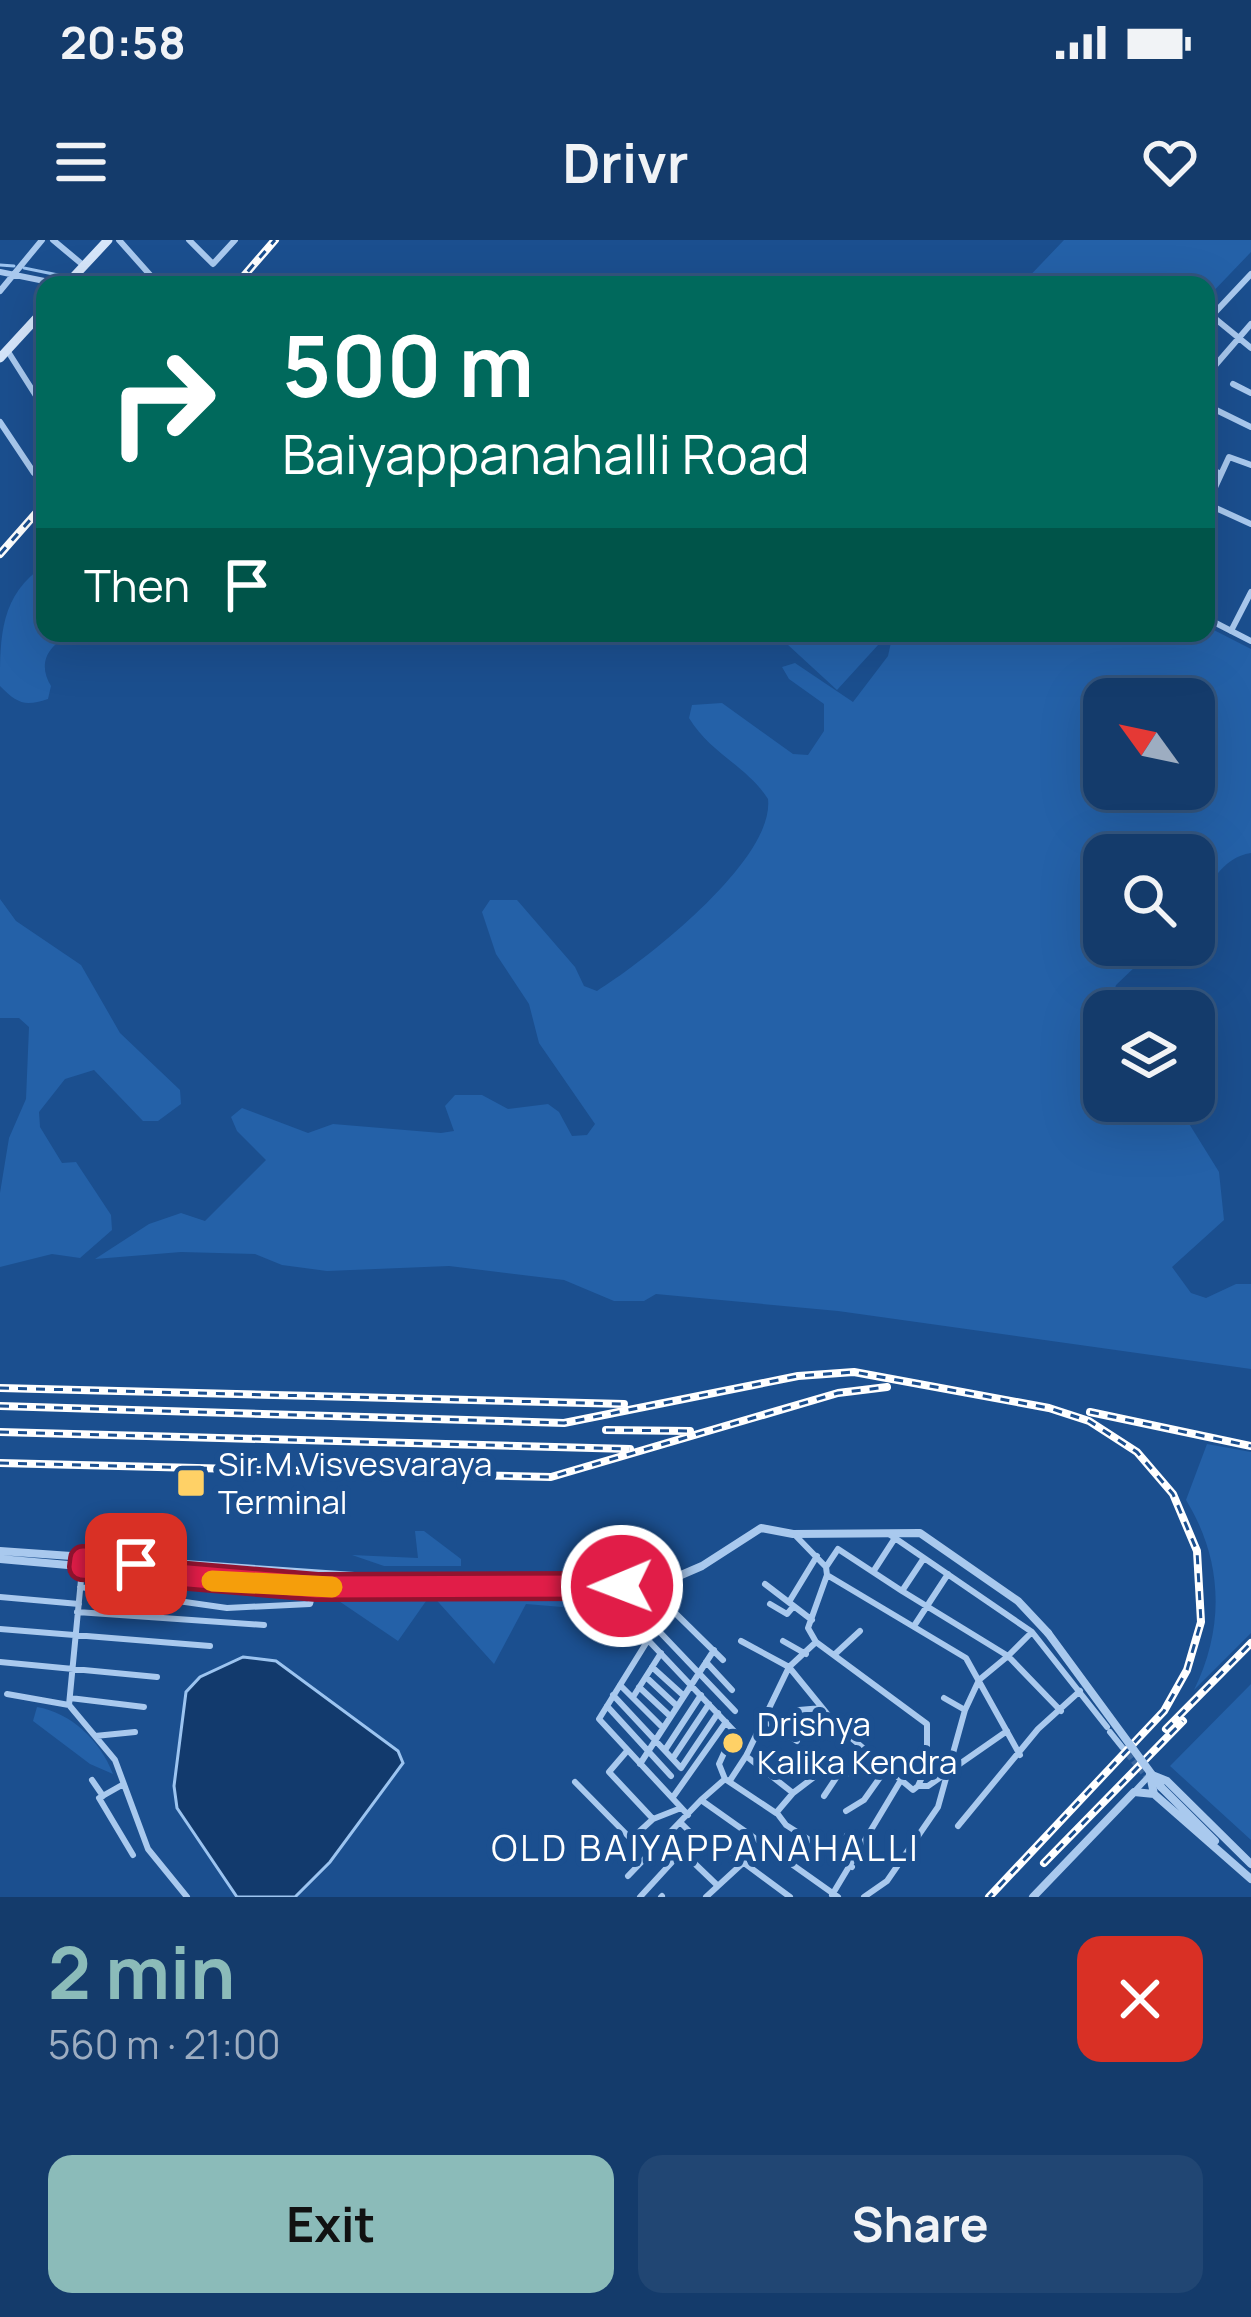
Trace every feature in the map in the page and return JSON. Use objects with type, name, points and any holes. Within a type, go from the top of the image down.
[{"type":"main road","points":[[76,276],[106,241]]},
{"type":"main road","points":[[4,354],[36,319]]},
{"type":"street","points":[[0,291],[42,240]]},
{"type":"street","points":[[53,240],[84,266]]},
{"type":"street","points":[[119,240],[151,276]]},
{"type":"street","points":[[189,240],[210,263],[235,240]]},
{"type":"street","points":[[0,272],[20,269],[46,276]]},
{"type":"street","points":[[1215,313],[1251,274]]},
{"type":"street","points":[[33,322],[36,327]]},
{"type":"street","points":[[1215,323],[1251,348]]},
{"type":"street","points":[[1215,365],[1251,324]]},
{"type":"street","points":[[4,354],[36,398]]},
{"type":"street","points":[[1233,384],[1251,393]]},
{"type":"street","points":[[1215,409],[1251,427]]},
{"type":"street","points":[[0,422],[34,473]]},
{"type":"street","points":[[1215,488],[1231,456],[1251,465]]},
{"type":"street","points":[[1215,471],[1221,474]]},
{"type":"street","points":[[1215,509],[1251,524]]},
{"type":"street","points":[[1231,631],[1251,592]]},
{"type":"street","points":[[1215,623],[1251,641]]},
{"type":"street","points":[[0,1555],[317,1587],[668,1580],[761,1528],[794,1534],[920,1533],[1018,1601],[1048,1633],[1161,1787],[1251,1872]]},
{"type":"street","points":[[741,1640],[790,1667],[867,1755],[913,1790],[918,1786],[927,1766],[927,1724],[816,1642],[808,1628],[827,1571],[848,1531]]},
{"type":"street","points":[[886,1532],[1032,1632],[1122,1747]]},
{"type":"street","points":[[794,1534],[827,1571],[966,1658],[1020,1755]]},
{"type":"street","points":[[873,1572],[896,1538]]},
{"type":"street","points":[[838,1549],[1008,1656],[1061,1711]]},
{"type":"street","points":[[770,1604],[787,1614],[817,1556]]},
{"type":"street","points":[[902,1591],[924,1558]]},
{"type":"street","points":[[82,1563],[515,1582]]},
{"type":"street","points":[[82,1563],[69,1701],[115,1760],[148,1850],[187,1897]]},
{"type":"street","points":[[914,1627],[948,1574]]},
{"type":"street","points":[[80,1587],[227,1608],[310,1604],[318,1575]]},
{"type":"street","points":[[668,1580],[666,1604],[656,1628],[599,1719],[685,1811]]},
{"type":"street","points":[[765,1585],[812,1620]]},
{"type":"street","points":[[0,1597],[264,1625]]},
{"type":"street","points":[[666,1604],[723,1660]]},
{"type":"street","points":[[656,1628],[735,1711]]},
{"type":"street","points":[[0,1629],[210,1646]]},
{"type":"street","points":[[834,1655],[860,1630]]},
{"type":"street","points":[[864,1897],[887,1880],[938,1807],[964,1710],[979,1680],[1032,1632]]},
{"type":"street","points":[[648,1640],[736,1735],[718,1764],[728,1779],[777,1813],[786,1825],[852,1867]]},
{"type":"street","points":[[783,1641],[807,1655]]},
{"type":"street","points":[[575,1782],[631,1839],[653,1819],[685,1811],[728,1779],[746,1756],[790,1667],[816,1642]]},
{"type":"street","points":[[640,1764],[714,1650]]},
{"type":"street","points":[[632,1697],[661,1653]]},
{"type":"street","points":[[0,1662],[157,1677]]},
{"type":"street","points":[[706,1662],[732,1690]]},
{"type":"street","points":[[652,1667],[684,1696]]},
{"type":"street","points":[[646,1676],[677,1706]]},
{"type":"street","points":[[620,1685],[663,1728]]},
{"type":"street","points":[[639,1687],[670,1717]]},
{"type":"street","points":[[958,1826],[1080,1691]]},
{"type":"street","points":[[7,1694],[144,1707]]},
{"type":"street","points":[[614,1695],[683,1767],[718,1713]]},
{"type":"street","points":[[665,1750],[700,1695]]},
{"type":"street","points":[[944,1698],[964,1710]]},
{"type":"street","points":[[663,1789],[709,1704]]},
{"type":"street","points":[[607,1706],[671,1776]]},
{"type":"street","points":[[782,1723],[799,1710],[822,1708]]},
{"type":"street","points":[[766,1720],[796,1741]]},
{"type":"street","points":[[672,1798],[726,1722]]},
{"type":"street","points":[[918,1786],[928,1786],[1007,1731]]},
{"type":"street","points":[[95,1736],[135,1732]]},
{"type":"street","points":[[627,1751],[609,1772],[653,1819]]},
{"type":"street","points":[[824,1796],[838,1775],[853,1770],[867,1755]]},
{"type":"street","points":[[746,1756],[793,1793]]},
{"type":"street","points":[[846,1811],[864,1800],[886,1769]]},
{"type":"street","points":[[777,1813],[814,1777]]},
{"type":"street","points":[[92,1780],[133,1855]]},
{"type":"street","points":[[701,1800],[834,1896],[901,1780]]},
{"type":"street","points":[[1033,1897],[1134,1792],[1167,1781],[1251,1872]]},
{"type":"street","points":[[1151,1783],[1186,1823],[1251,1872]]},
{"type":"street","points":[[1134,1792],[1151,1783]]},
{"type":"street","points":[[103,1796],[122,1785]]},
{"type":"street","points":[[628,1876],[685,1811]]},
{"type":"street","points":[[640,1897],[694,1838],[680,1822]]},
{"type":"street","points":[[847,1835],[864,1848]]},
{"type":"street","points":[[724,1848],[790,1897]]},
{"type":"street","points":[[692,1861],[717,1885]]},
{"type":"street","points":[[706,1897],[743,1862]]},
{"type":"shaded area","points":[[1064,240],[1251,240],[1251,252],[1215,290],[1215,276],[1030,276]]},
{"type":"shaded area","points":[[36,572],[36,642],[59,642],[45,661],[51,686],[48,699],[27,703],[0,686],[6,618]]},
{"type":"shaded area","points":[[1215,631],[1251,649],[1251,853],[1232,861],[1215,878],[1215,834],[1083,834],[1083,966],[1136,966],[1115,990],[1083,990],[1083,1122],[1188,1122],[1219,1172],[1224,1220],[1172,1267],[1191,1293],[1206,1298],[1236,1284],[1251,1284],[1251,1369],[838,1311],[656,1294],[644,1301],[614,1301],[564,1280],[449,1266],[327,1271],[282,1265],[255,1254],[181,1252],[95,1259],[149,1224],[181,1213],[205,1221],[266,1160],[237,1131],[231,1117],[242,1108],[308,1133],[333,1124],[441,1133],[454,1131],[445,1106],[455,1095],[482,1095],[508,1109],[548,1104],[559,1112],[572,1136],[587,1135],[595,1124],[539,1043],[529,1004],[496,954],[482,912],[490,900],[517,900],[575,967],[584,986],[597,991],[703,907],[751,851],[765,824],[768,799],[698,730],[689,718],[692,705],[722,703],[793,754],[808,755],[824,731],[824,704],[789,679],[782,667],[795,663],[853,702],[888,656],[891,642],[1215,642]]},
{"type":"shaded area","points":[[785,642],[881,642],[837,690]]},
{"type":"shaded area","points":[[0,899],[16,921],[81,965],[120,1033],[180,1090],[181,1104],[158,1121],[143,1121],[94,1070],[65,1079],[39,1112],[40,1127],[62,1163],[76,1162],[111,1215],[112,1230],[80,1258],[52,1254],[0,1267],[0,1193],[9,1138],[26,1099],[29,1027],[19,1018],[0,1018]]},
{"type":"shaded area","points":[[1207,1444],[1251,1452],[1251,1633],[1194,1690],[1211,1642],[1216,1594],[1207,1546],[1186,1500]]},
{"type":"shaded area","points":[[415,1531],[424,1531],[461,1559],[461,1566],[384,1566],[352,1555],[418,1558]]},
{"type":"shaded area","points":[[654,1590],[639,1627],[610,1611],[526,1604],[494,1664],[431,1594],[398,1641],[327,1593]]},
{"type":"shaded area","points":[[243,1657],[276,1661],[398,1751],[403,1763],[330,1862],[295,1897],[237,1897],[177,1808],[174,1786],[186,1692],[200,1677]]},
{"type":"shaded area","points":[[1251,1684],[1251,1840],[1170,1766]]},
{"type":"shaded area","points":[[37,1707],[83,1730],[113,1774],[90,1764],[33,1721]]},
{"type":"waterway","points":[[0,265],[14,266]]},
{"type":"waterway","points":[[24,268],[63,276]]},
{"type":"tunnel","points":[[1122,1747],[1149,1780]]},
{"type":"railway","points":[[244,276],[275,240]]},
{"type":"railway","points":[[0,554],[36,513]]},
{"type":"railway","points":[[0,1406],[564,1423],[798,1376],[854,1372],[1049,1408],[1089,1421],[1137,1452],[1173,1494],[1197,1551],[1201,1622],[1187,1670],[1164,1711],[989,1897]]},
{"type":"railway","points":[[0,1463],[551,1477],[838,1393],[887,1387]]},
{"type":"railway","points":[[0,1388],[624,1404]]},
{"type":"railway","points":[[1090,1412],[1251,1446]]},
{"type":"railway","points":[[606,1430],[690,1431]]},
{"type":"railway","points":[[0,1432],[630,1449]]},
{"type":"railway","points":[[1166,1729],[1251,1643]]},
{"type":"railway","points":[[1044,1863],[1183,1721]]},
{"type":"slow traffic","points":[[212,1581],[332,1587]]},
{"type":"place","name":"Sir M Visvesvaraya Terminal","points":[[191,1483]]},
{"type":"place","name":"Drishya Kalika Kendra","points":[[733,1743]]},
{"type":"district","name":"OLD BAIYAPPANAHALLI","points":[[706,1848]]},
{"type":"route","points":[[136,1564],[83,1559],[82,1567],[317,1587],[622,1586]]}]
